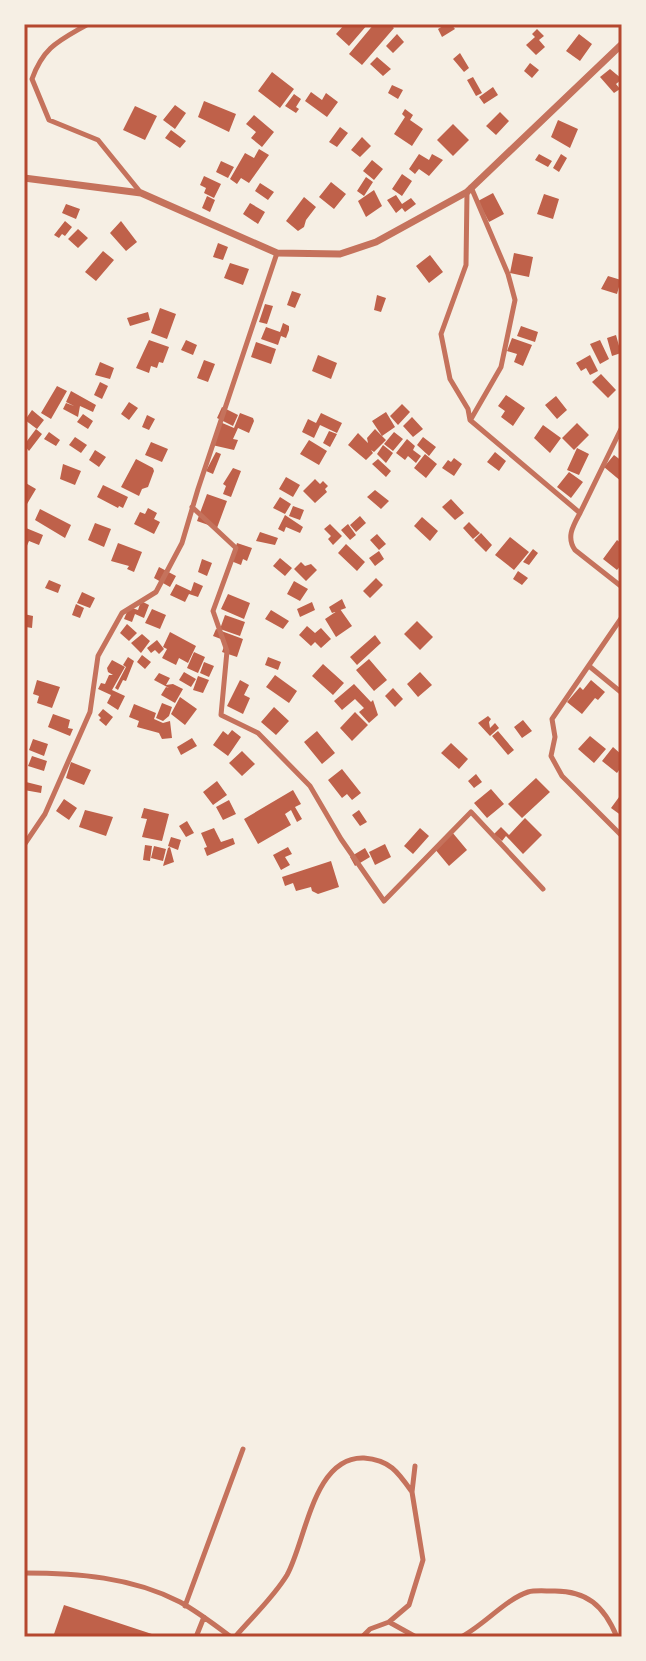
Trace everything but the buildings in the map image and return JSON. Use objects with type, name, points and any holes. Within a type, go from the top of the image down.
[{"type":"street","points":[[88,24],[59,41],[39,58],[32,79],[49,120],[98,140],[141,193]]},
{"type":"street","points":[[24,178],[141,193],[277,253],[340,254],[376,242],[469,190],[622,44]]},
{"type":"street","points":[[469,190],[508,274],[515,300],[501,367],[470,420]]},
{"type":"street","points":[[469,190],[466,265],[441,334],[450,379],[468,409],[470,420],[580,513]]},
{"type":"street","points":[[24,845],[45,814],[90,712],[98,656],[122,613],[156,592],[182,543],[277,253]]},
{"type":"street","points":[[622,427],[571,530],[570,542],[575,550],[622,587]]},
{"type":"street","points":[[192,507],[236,548],[213,611],[227,651],[221,715],[258,733],[310,786],[341,839],[384,901],[471,812],[543,889]]},
{"type":"street","points":[[622,617],[552,719],[555,737],[551,756],[562,776],[622,836]]},
{"type":"street","points":[[589,666],[622,693]]},
{"type":"street","points":[[185,1606],[243,1449]]},
{"type":"street","points":[[24,1573],[77,1573],[147,1590],[185,1606],[233,1637],[287,1574],[318,1491],[335,1467],[356,1458],[384,1461],[398,1471],[412,1492]]},
{"type":"street","points":[[362,1637],[370,1629],[389,1622],[409,1605],[423,1560],[412,1492],[415,1466]]},
{"type":"street","points":[[461,1637],[526,1593],[569,1590],[579,1593],[601,1609],[617,1637]]},
{"type":"street","points":[[196,1637],[204,1617]]},
{"type":"street","points":[[389,1622],[416,1637]]}]
